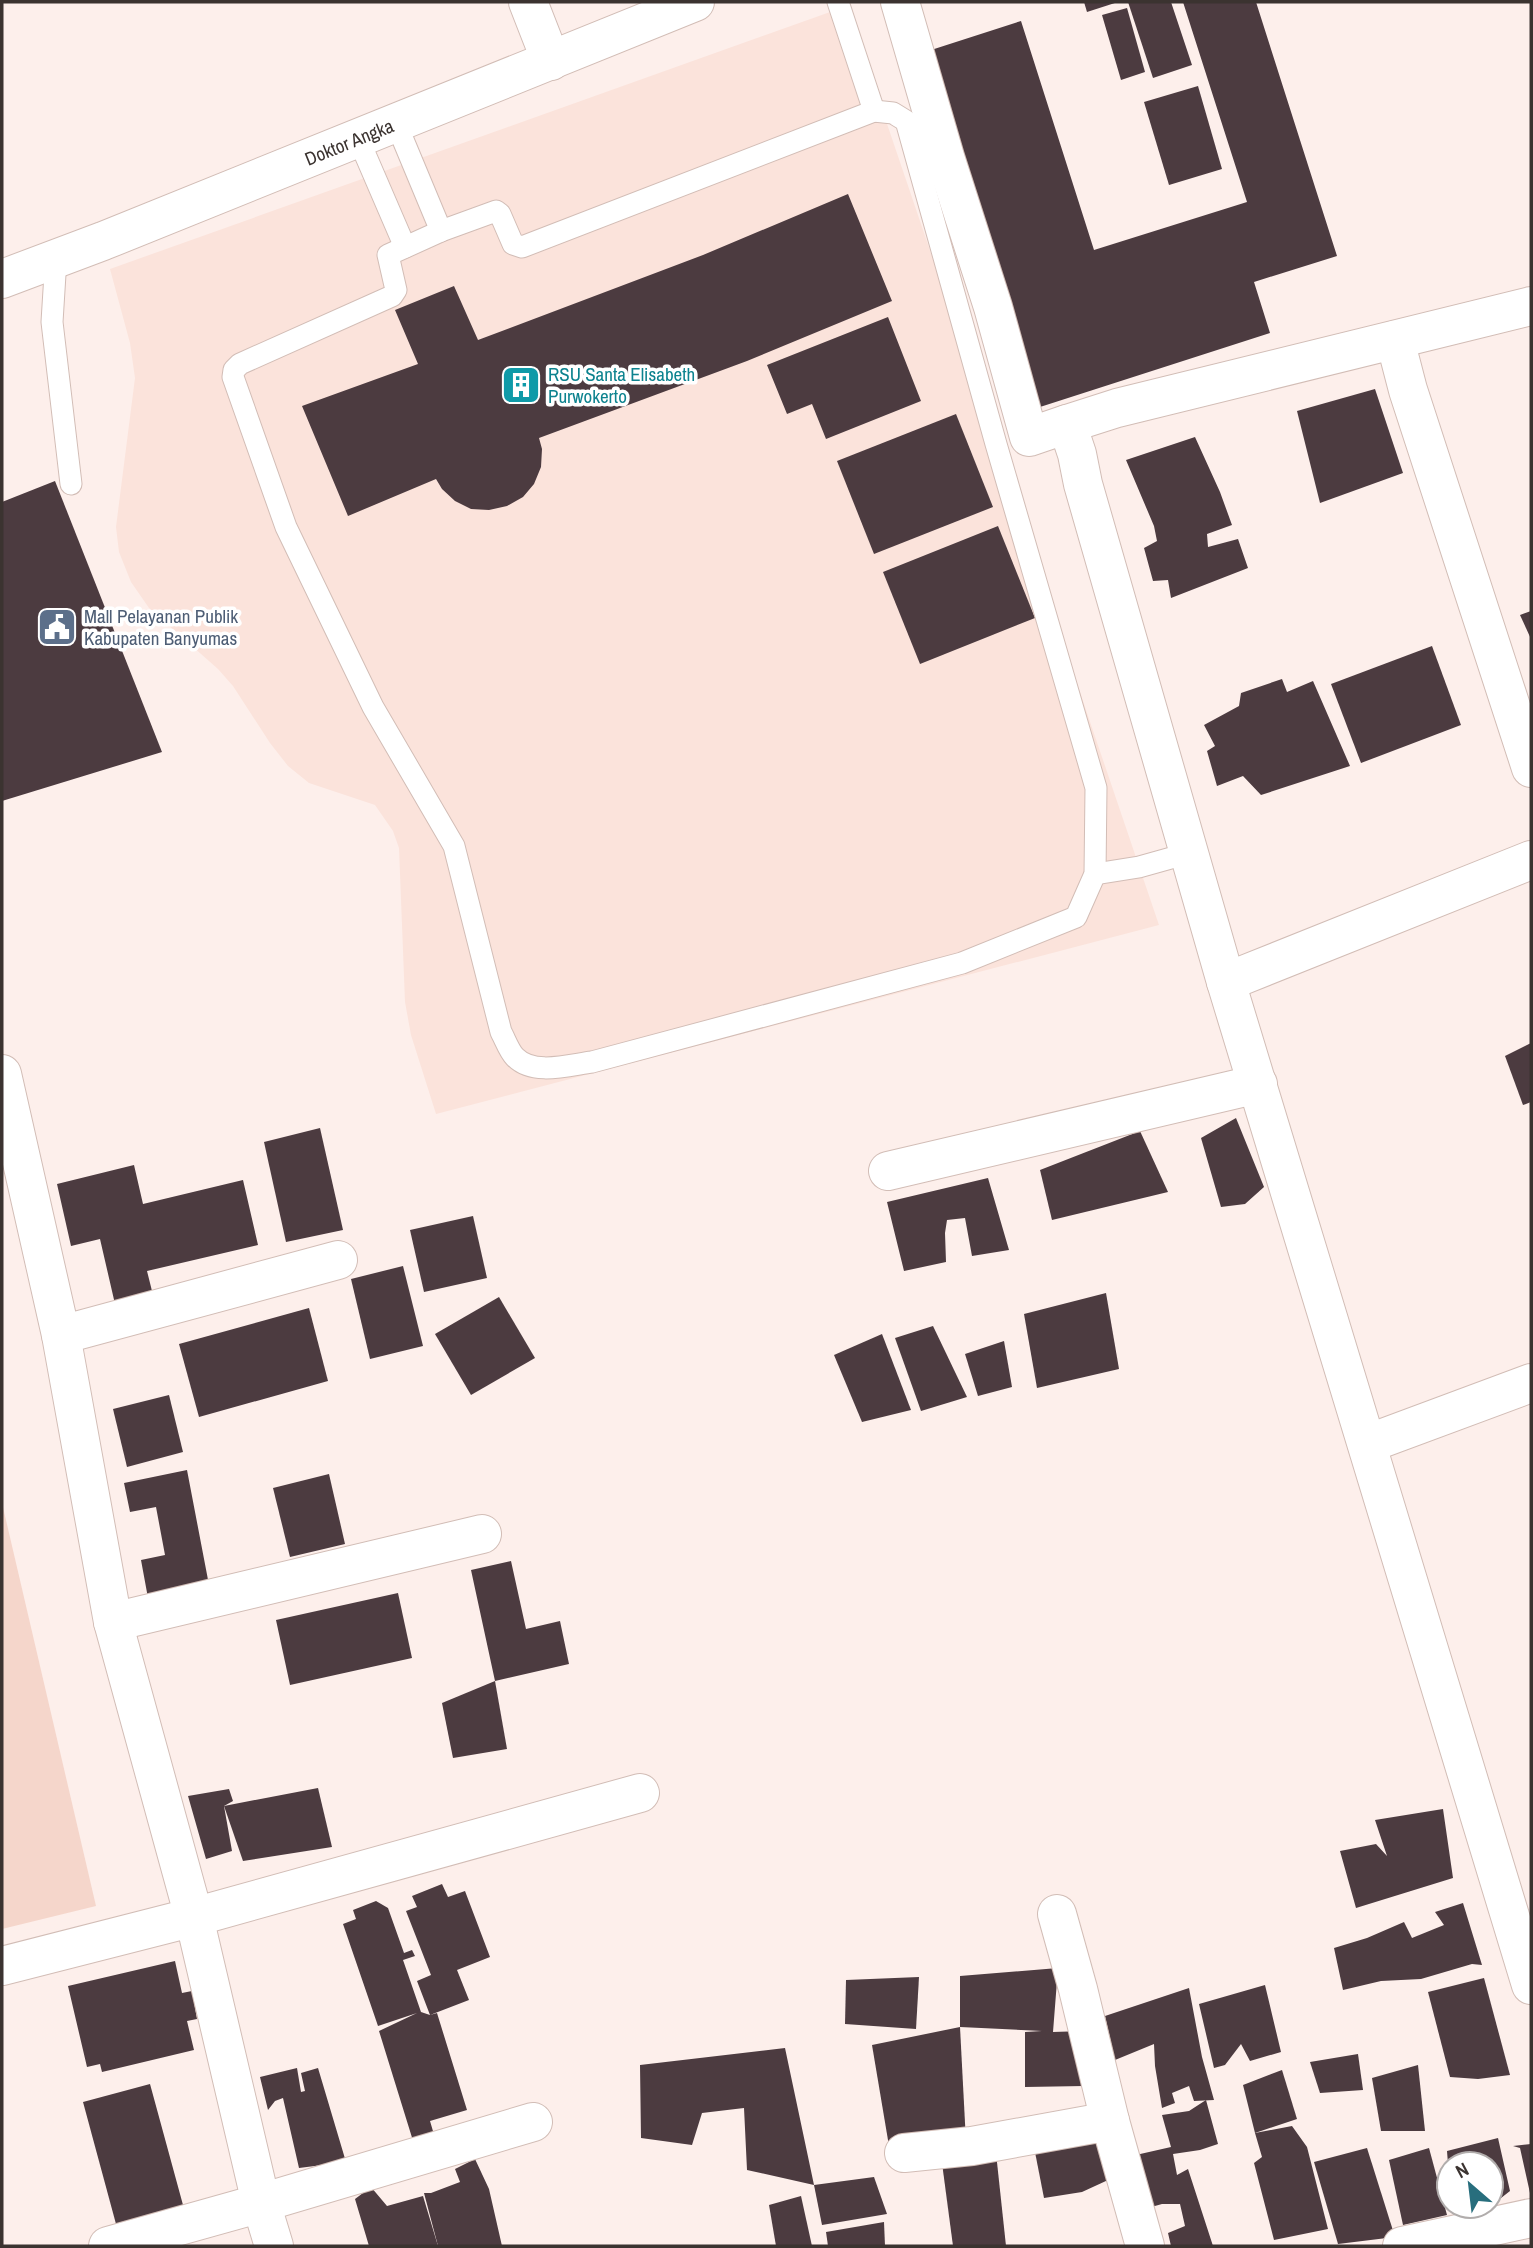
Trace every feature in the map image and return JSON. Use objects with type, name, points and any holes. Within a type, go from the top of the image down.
[{"type":"street","points":[[528,2],[551,61]]},
{"type":"street","name":"Doktor Angka","points":[[2,279],[695,2]]},
{"type":"street","points":[[901,2],[944,157],[993,307],[1013,441],[1117,408],[1531,306]]},
{"type":"street","points":[[1395,340],[1408,390],[1531,768]]},
{"type":"street","points":[[1067,424],[1226,982],[1367,1444],[1520,1908],[1531,1985]]},
{"type":"street","points":[[1226,982],[1531,860]]},
{"type":"street","points":[[2,1074],[61,1335],[113,1622],[194,1917],[261,2203],[274,2246]]},
{"type":"street","points":[[888,1171],[1258,1084]]},
{"type":"street","points":[[61,1335],[338,1260]]},
{"type":"street","points":[[1367,1444],[1531,1383]]},
{"type":"street","points":[[113,1622],[482,1534]]},
{"type":"street","points":[[2,1966],[194,1917],[640,1793]]},
{"type":"street","points":[[1057,1914],[1145,2246]]},
{"type":"street","points":[[904,2153],[972,2146],[1110,2121]]},
{"type":"street","points":[[108,2246],[533,2122]]},
{"type":"street","points":[[1402,2246],[1531,2218]]},
{"type":"lane","points":[[838,2],[874,111]]},
{"type":"lane","points":[[874,111],[893,113],[906,121],[1013,441],[1096,788],[1095,874],[1076,917],[962,963],[592,1062],[552,1068],[528,1066],[514,1056],[501,1032],[454,846],[373,706],[286,527],[233,377],[234,370],[240,364],[392,296],[396,290],[387,256],[441,231],[496,211],[513,244],[522,247],[874,111]]},
{"type":"lane","points":[[396,123],[441,231]]},
{"type":"lane","points":[[358,138],[405,247]]},
{"type":"lane","points":[[57,258],[52,322],[71,484]]},
{"type":"lane","points":[[1095,874],[1139,867],[1189,853]]},
{"type":"shaded area","points":[[847,6],[1159,925],[436,1114],[411,1035],[405,1002],[399,848],[393,831],[375,805],[309,783],[288,766],[233,686],[218,669],[149,608],[131,582],[119,552],[116,527],[135,378],[130,343],[110,269]]},
{"type":"shaded area","points":[[2,1503],[96,1906],[2,1929]]},
{"type":"building","points":[[1084,2],[1118,2],[1087,12]]},
{"type":"building","points":[[1128,2],[1171,2],[1192,65],[1153,78]]},
{"type":"building","points":[[1183,2],[1256,2],[1337,256],[1254,282],[1270,333],[1040,407],[928,51],[1021,21],[1094,250],[1247,202]]},
{"type":"building","points":[[1127,8],[1145,72],[1121,80],[1102,15]]},
{"type":"building","points":[[1198,86],[1222,169],[1169,185],[1144,102]]},
{"type":"building","name":"RSU Santa Elisabeth Purwokerto","points":[[848,194],[892,301],[747,361],[539,438],[542,449],[541,467],[534,484],[523,497],[507,506],[489,510],[471,509],[455,501],[436,479],[348,516],[302,406],[418,364],[395,310],[454,286],[478,340],[703,255]]},
{"type":"building","points":[[888,317],[921,401],[826,439],[812,404],[787,414],[767,365]]},
{"type":"building","points":[[1375,389],[1403,473],[1320,503],[1297,411]]},
{"type":"building","points":[[956,414],[993,507],[874,554],[837,461]]},
{"type":"building","points":[[1195,437],[1232,525],[1207,534],[1208,547],[1238,539],[1248,568],[1171,598],[1168,580],[1153,581],[1144,548],[1157,541],[1154,526],[1126,460]]},
{"type":"building","name":"Mall Pelayanan Publik Kabupaten Banyumas","points":[[55,481],[162,752],[2,801],[2,502]]},
{"type":"building","points":[[998,526],[1035,618],[920,664],[883,572]]},
{"type":"building","points":[[1531,611],[1531,639],[1520,615]]},
{"type":"building","points":[[1432,646],[1461,725],[1361,763],[1331,684]]},
{"type":"building","points":[[1282,679],[1287,692],[1313,681],[1350,766],[1261,795],[1243,776],[1217,786],[1207,751],[1215,746],[1204,725],[1239,706],[1241,693]]},
{"type":"building","points":[[1531,1043],[1531,1102],[1523,1105],[1505,1056]]},
{"type":"building","points":[[1236,1118],[1264,1187],[1245,1204],[1221,1207],[1201,1138]]},
{"type":"building","points":[[320,1128],[343,1230],[286,1242],[264,1142]]},
{"type":"building","points":[[1140,1131],[1168,1192],[1052,1220],[1040,1170]]},
{"type":"building","points":[[134,1165],[143,1204],[243,1180],[258,1245],[147,1271],[153,1295],[115,1304],[100,1239],[71,1246],[57,1184]]},
{"type":"building","points":[[988,1178],[1009,1250],[972,1256],[965,1218],[947,1220],[946,1262],[904,1271],[887,1202]]},
{"type":"building","points":[[473,1216],[487,1278],[424,1292],[410,1230]]},
{"type":"building","points":[[403,1266],[423,1346],[370,1359],[351,1279]]},
{"type":"building","points":[[1106,1293],[1119,1369],[1037,1388],[1024,1314]]},
{"type":"building","points":[[499,1297],[535,1358],[471,1395],[435,1334]]},
{"type":"building","points":[[309,1308],[328,1381],[199,1417],[179,1344]]},
{"type":"building","points":[[933,1326],[967,1397],[921,1411],[895,1338]]},
{"type":"building","points":[[882,1334],[911,1410],[862,1422],[834,1355]]},
{"type":"building","points":[[1004,1341],[1012,1387],[978,1396],[965,1354]]},
{"type":"building","points":[[169,1395],[183,1452],[127,1467],[113,1409]]},
{"type":"building","points":[[187,1470],[209,1585],[148,1598],[141,1560],[165,1555],[156,1507],[130,1512],[124,1483]]},
{"type":"building","points":[[329,1474],[345,1544],[290,1557],[273,1488]]},
{"type":"building","points":[[511,1561],[526,1629],[560,1621],[569,1664],[495,1681],[471,1570]]},
{"type":"building","points":[[398,1593],[412,1658],[290,1685],[276,1620]]},
{"type":"building","points":[[495,1681],[507,1749],[453,1758],[442,1703]]},
{"type":"building","points":[[318,1788],[332,1847],[243,1861],[224,1806]]},
{"type":"building","points":[[229,1789],[233,1801],[224,1806],[232,1851],[206,1859],[188,1796]]},
{"type":"building","points":[[1443,1809],[1453,1878],[1356,1908],[1340,1851],[1376,1844],[1387,1856],[1375,1820]]},
{"type":"building","points":[[442,1884],[448,1897],[465,1891],[490,1957],[457,1970],[469,2000],[430,2015],[417,1981],[431,1975],[406,1911],[417,1907],[412,1896]]},
{"type":"building","points":[[376,1901],[388,1908],[404,1953],[412,1950],[415,1956],[403,1960],[421,2012],[430,2015],[437,2013],[467,2110],[430,2121],[435,2138],[414,2144],[379,2031],[417,2013],[378,2026],[343,1924],[356,1919],[353,1910]]},
{"type":"building","points":[[1463,1903],[1482,1965],[1472,1964],[1421,1979],[1381,1981],[1343,1990],[1334,1948],[1367,1938],[1404,1922],[1412,1938],[1444,1925],[1435,1912]]},
{"type":"building","points":[[175,1961],[182,1993],[192,1991],[197,2019],[187,2021],[194,2050],[102,2072],[100,2064],[87,2067],[68,1986]]},
{"type":"building","points":[[1058,1968],[1053,2032],[1084,2031],[1084,2086],[1025,2087],[1025,2032],[1042,2031],[960,2027],[960,1976]]},
{"type":"building","points":[[919,1977],[916,2029],[845,2024],[846,1980]]},
{"type":"building","points":[[1484,1978],[1510,2075],[1478,2079],[1450,2077],[1428,1992]]},
{"type":"building","points":[[1265,1985],[1281,2052],[1250,2061],[1241,2044],[1225,2065],[1214,2068],[1199,2004]]},
{"type":"building","points":[[1189,1988],[1202,2057],[1214,2100],[1194,2101],[1189,2086],[1172,2093],[1175,2103],[1162,2108],[1154,2044],[1115,2060],[1105,2016]]},
{"type":"building","points":[[960,2027],[966,2142],[890,2152],[872,2045]]},
{"type":"building","points":[[785,2048],[814,2185],[747,2170],[744,2108],[702,2113],[692,2145],[641,2138],[640,2065]]},
{"type":"building","points":[[1358,2054],[1363,2090],[1320,2093],[1310,2062]]},
{"type":"building","points":[[1418,2065],[1425,2131],[1381,2131],[1372,2078]]},
{"type":"building","points":[[297,2068],[301,2092],[305,2091],[301,2073],[318,2068],[346,2162],[299,2168],[283,2098],[275,2101],[268,2110],[260,2077]]},
{"type":"building","points":[[1282,2070],[1297,2119],[1255,2133],[1243,2085]]},
{"type":"building","points":[[150,2084],[183,2205],[116,2224],[83,2102]]},
{"type":"building","points":[[1206,2100],[1218,2144],[1173,2154],[1177,2175],[1188,2169],[1213,2246],[1171,2246],[1168,2233],[1185,2226],[1180,2204],[1162,2204],[1137,2211],[1127,2157],[1171,2147],[1162,2115],[1189,2111]]},
{"type":"building","points":[[1292,2126],[1307,2147],[1328,2229],[1274,2240],[1254,2163],[1262,2157],[1255,2133]]},
{"type":"building","points":[[1103,2131],[1119,2175],[1082,2192],[1044,2198],[1034,2147]]},
{"type":"building","points":[[1498,2138],[1501,2150],[1451,2150]]},
{"type":"building","points":[[1531,2144],[1530,2193],[1520,2148],[1513,2146]]},
{"type":"building","points":[[1367,2148],[1395,2237],[1338,2244],[1314,2162]]},
{"type":"building","points":[[1429,2148],[1435,2170],[1435,2218],[1403,2225],[1389,2160]]},
{"type":"building","points":[[996,2153],[1006,2246],[953,2246],[942,2163]]},
{"type":"building","points":[[475,2159],[489,2189],[502,2246],[438,2246],[424,2193],[460,2182],[455,2169]]},
{"type":"building","points":[[1505,2169],[1510,2191],[1505,2195]]},
{"type":"building","points":[[874,2177],[887,2214],[822,2225],[814,2185]]},
{"type":"building","points":[[371,2187],[387,2206],[423,2196],[438,2246],[369,2246],[355,2199]]},
{"type":"building","points":[[801,2196],[812,2246],[776,2246],[769,2205]]},
{"type":"building","points":[[884,2222],[885,2246],[828,2246],[826,2232]]},
{"type":"place","name":"RSU Santa Elisabeth Purwokerto","points":[[521,385]]},
{"type":"place","name":"Mall Pelayanan Publik Kabupaten Banyumas","points":[[57,627]]}]
